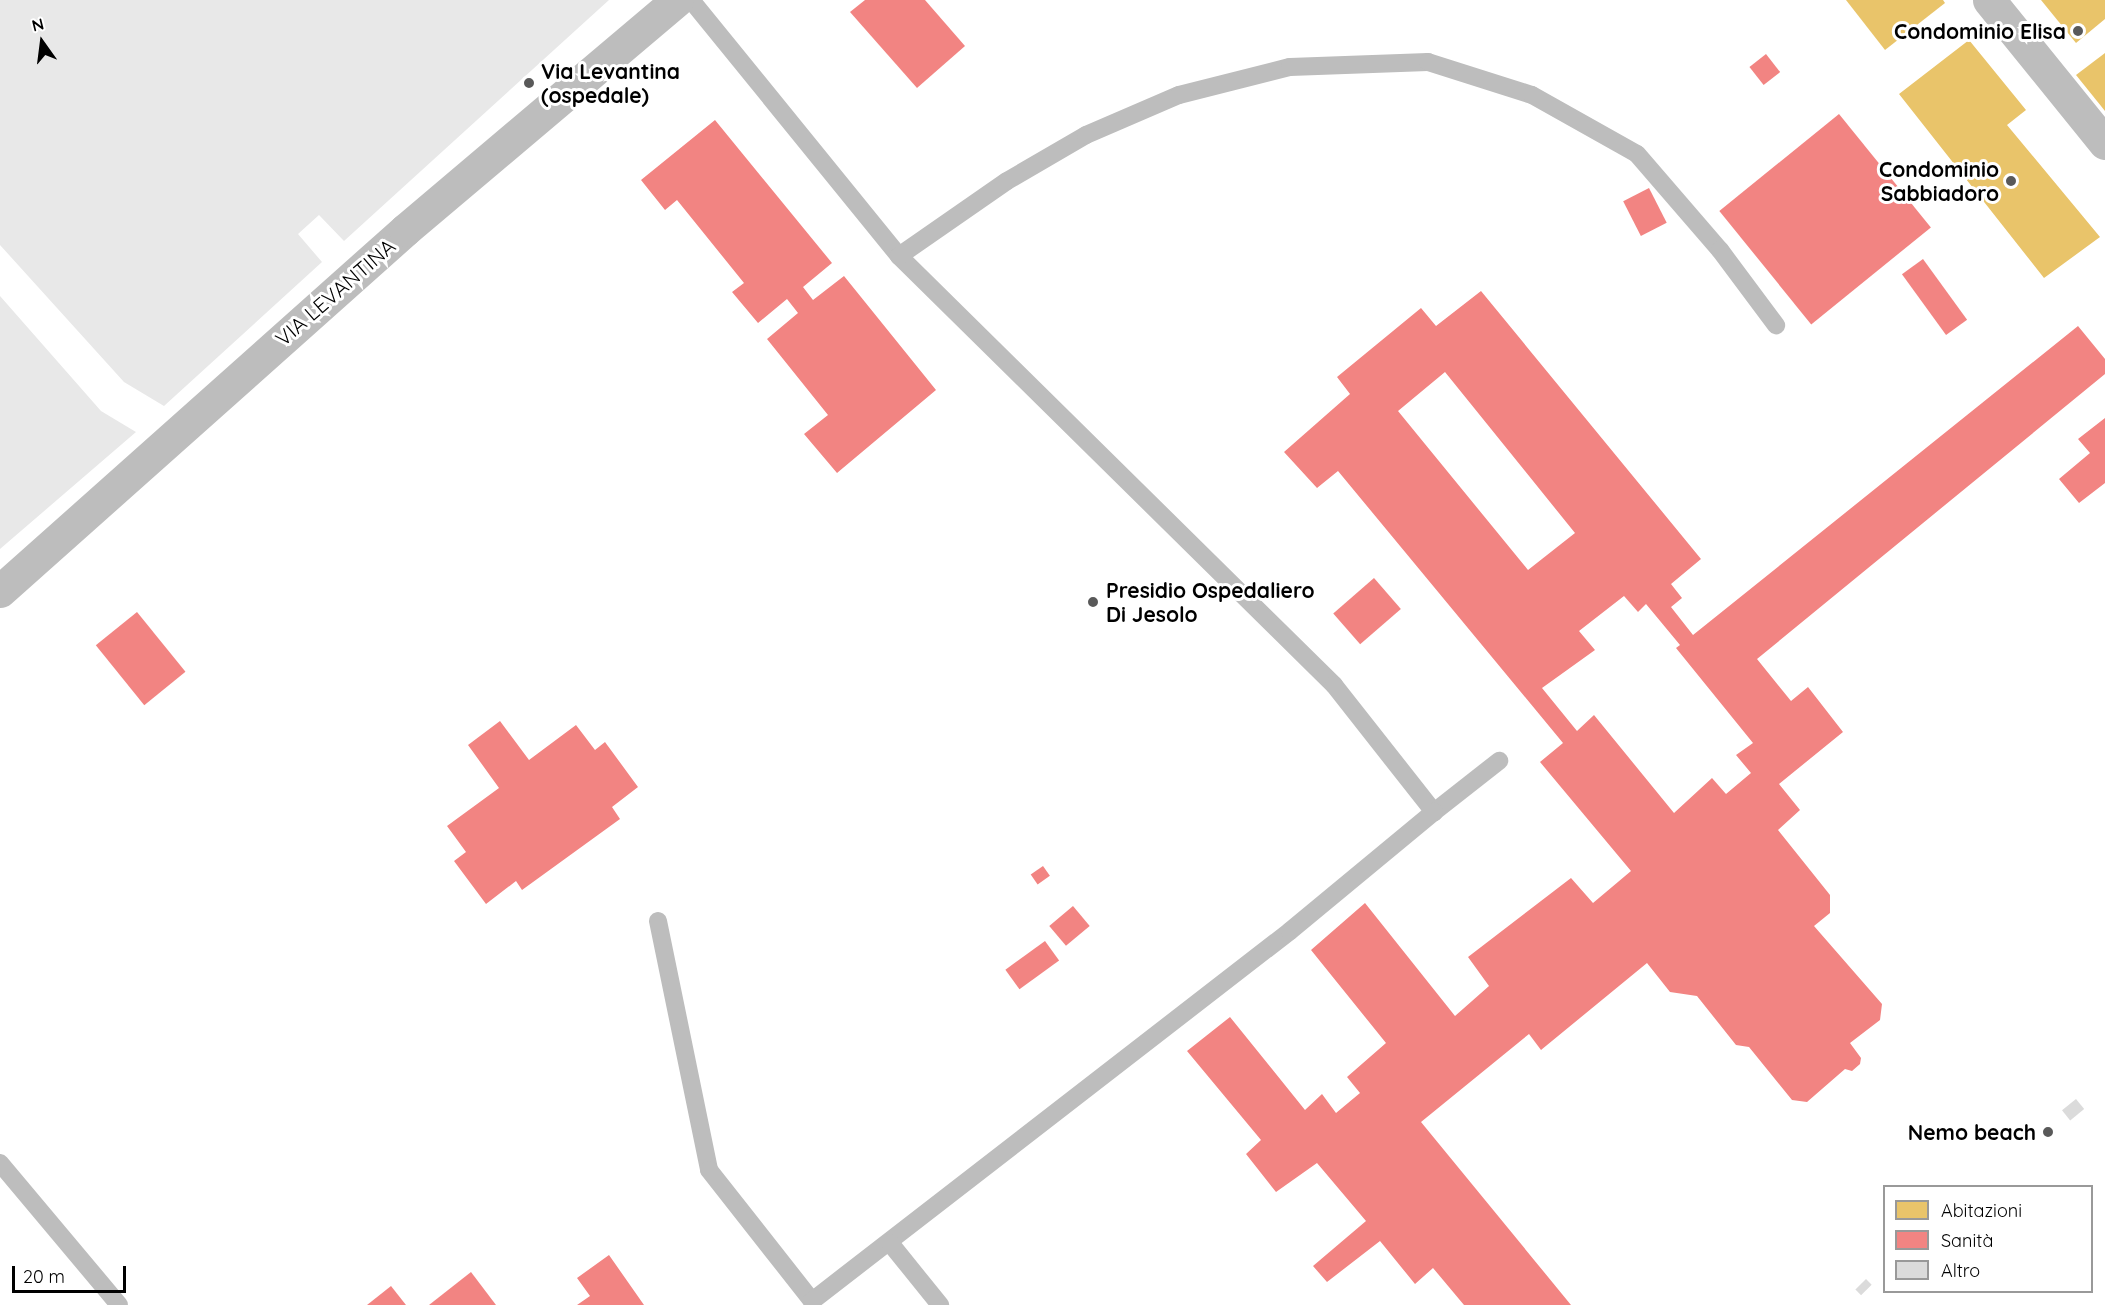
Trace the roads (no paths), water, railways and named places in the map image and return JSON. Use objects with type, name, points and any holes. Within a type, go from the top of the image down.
[{"type":"street","name":"VIA LEVANTINA","points":[[0,591],[387,246],[676,0]]},
{"type":"street","points":[[1989,0],[2105,142]]},
{"type":"lane","points":[[691,0],[899,256],[1334,685],[1434,812]]},
{"type":"lane","points":[[899,256],[1007,181],[1086,135],[1179,95],[1290,67],[1428,62],[1532,95],[1637,154],[1720,250],[1776,325]]},
{"type":"lane","points":[[658,921],[709,1170],[812,1301],[890,1243],[1281,938],[1499,761]]},
{"type":"lane","points":[[0,1163],[119,1305]]},
{"type":"lane","points":[[890,1243],[940,1305]]},
{"type":"place","name":"Condominio Elisa","points":[[2078,31]]},
{"type":"place","name":"Via Levantina (ospedale)","points":[[529,83]]},
{"type":"place","name":"Condominio Sabbiadoro","points":[[2011,181]]},
{"type":"place","name":"Presidio Ospedaliero Di Jesolo","points":[[1093,602]]},
{"type":"place","name":"Nemo beach","points":[[2048,1132]]}]
